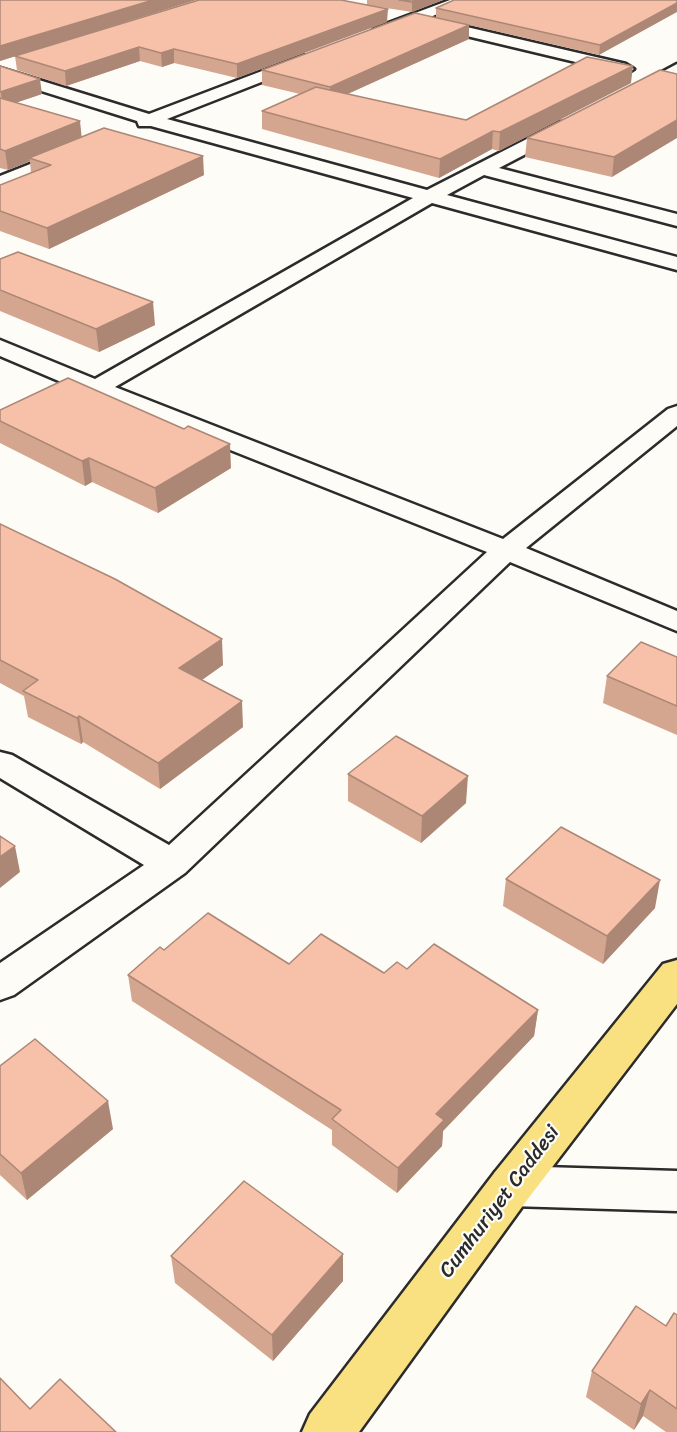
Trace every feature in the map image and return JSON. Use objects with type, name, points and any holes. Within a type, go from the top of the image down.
[{"type":"main road","name":"Cumhuriyet Caddesi","points":[[328,1432],[511,1185],[677,975]]},
{"type":"street","points":[[369,36],[463,0]]},
{"type":"street","points":[[378,13],[671,76]]},
{"type":"street","points":[[128,129],[325,52]]},
{"type":"street","points":[[0,70],[22,61]]},
{"type":"street","points":[[0,70],[150,120],[677,264]]},
{"type":"street","points":[[618,99],[671,76]]},
{"type":"street","points":[[96,388],[430,196],[586,115]]},
{"type":"street","points":[[0,183],[86,147]]},
{"type":"street","points":[[482,169],[677,220]]},
{"type":"street","points":[[0,347],[96,388],[506,550],[677,622]]},
{"type":"street","points":[[0,984],[172,864],[506,550],[677,414]]},
{"type":"street","points":[[0,763],[172,864]]},
{"type":"street","points":[[511,1185],[677,1191]]},
{"type":"building","points":[[0,0],[153,0],[0,46]]},
{"type":"building","points":[[199,0],[341,0],[388,9],[237,64],[174,49],[161,53],[139,47],[65,71],[15,56]]},
{"type":"building","points":[[454,0],[677,0],[677,3],[600,45],[436,8]]},
{"type":"building","points":[[415,13],[469,25],[330,87],[262,70]]},
{"type":"building","points":[[587,57],[633,66],[500,132],[493,131],[440,159],[262,111],[316,87],[466,120]]},
{"type":"building","points":[[0,66],[40,79],[0,92]]},
{"type":"building","points":[[660,70],[677,74],[677,120],[614,157],[527,138]]},
{"type":"building","points":[[0,98],[80,121],[5,151],[0,149]]},
{"type":"building","points":[[104,128],[203,156],[47,228],[0,211],[0,185],[51,165],[29,158]]},
{"type":"building","points":[[18,252],[153,302],[96,329],[0,290],[0,259]]},
{"type":"building","points":[[68,378],[184,429],[188,426],[230,444],[155,488],[89,458],[82,461],[0,421],[0,410]]},
{"type":"building","points":[[0,524],[115,579],[222,639],[179,668],[242,701],[158,763],[79,716],[77,718],[23,691],[38,680],[0,660]]},
{"type":"building","points":[[641,642],[677,657],[677,706],[607,676]]},
{"type":"building","points":[[396,736],[468,776],[422,816],[348,774]]},
{"type":"building","points":[[561,827],[660,880],[607,936],[506,879]]},
{"type":"building","points":[[0,836],[15,846],[0,857]]},
{"type":"building","points":[[208,913],[289,964],[321,934],[384,973],[397,962],[407,969],[434,944],[538,1010],[436,1114],[444,1120],[398,1168],[332,1119],[341,1110],[128,975],[160,947],[164,950]]},
{"type":"building","points":[[35,1039],[108,1101],[21,1173],[0,1154],[0,1066]]},
{"type":"building","points":[[244,1181],[343,1254],[272,1335],[171,1256]]},
{"type":"building","points":[[636,1306],[666,1326],[674,1313],[677,1315],[677,1409],[650,1390],[641,1404],[592,1371]]},
{"type":"building","points":[[0,1378],[30,1409],[60,1379],[116,1432],[0,1432]]}]
